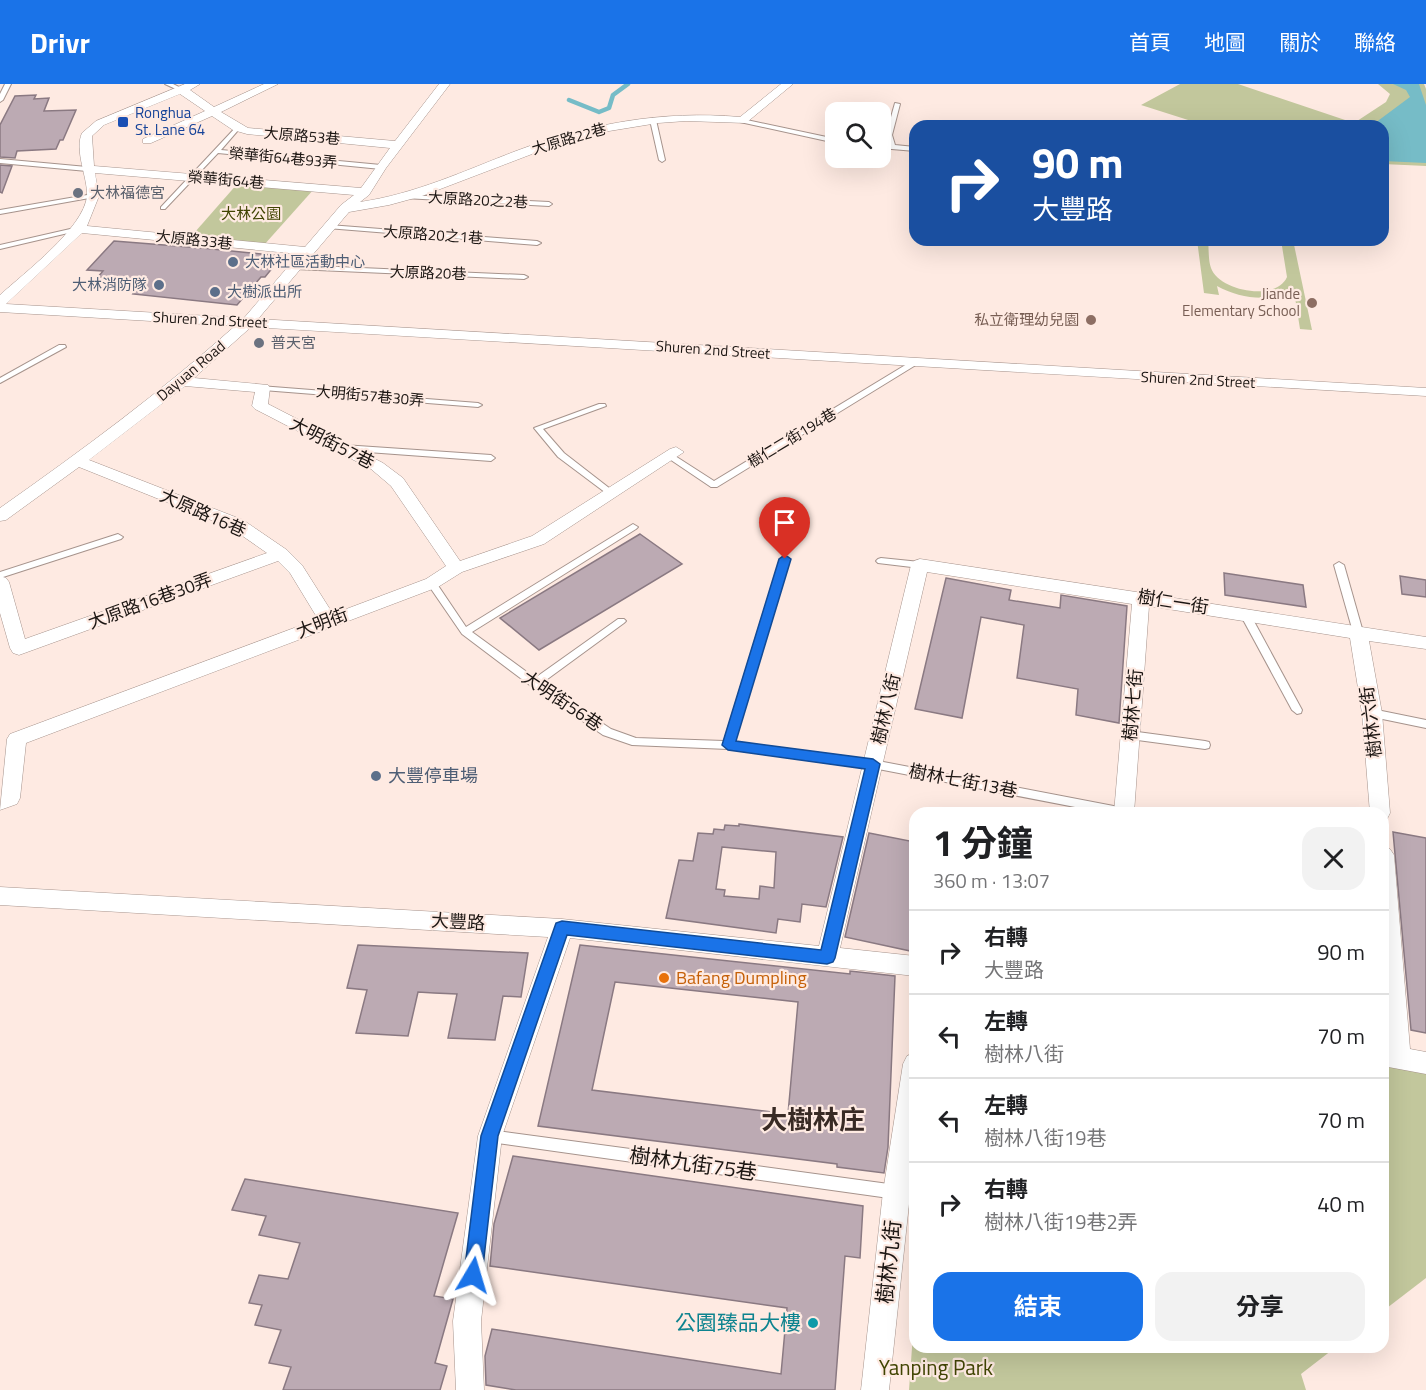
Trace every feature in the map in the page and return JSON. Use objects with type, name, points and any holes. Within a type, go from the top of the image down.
[{"type":"street","points":[[0,303],[79,229],[93,196],[87,169],[86,135],[100,123],[195,84]]},
{"type":"street","points":[[147,141],[273,84]]},
{"type":"street","name":"Dayuan Road","points":[[0,516],[78,461],[182,381],[248,322],[345,208],[366,192],[381,167],[445,84]]},
{"type":"street","points":[[742,122],[788,84]]},
{"type":"street","name":"大原路53巷","points":[[182,90],[237,128],[247,131],[399,145]]},
{"type":"street","name":"大原路22巷","points":[[345,208],[406,197],[568,138],[642,120],[709,117],[742,122]]},
{"type":"street","name":"榮華街64巷","points":[[87,169],[366,192]]},
{"type":"street","name":"大原路33巷","points":[[79,229],[309,251]]},
{"type":"street","name":"Shuren 2nd Street","points":[[0,308],[1426,392]]},
{"type":"street","points":[[182,381],[263,388]]},
{"type":"street","name":"大明街57巷","points":[[263,388],[261,406],[377,466],[397,482],[456,568]]},
{"type":"street","name":"大明街","points":[[0,802],[10,798],[16,740],[432,583],[456,568],[538,540],[672,454]]},
{"type":"street","name":"大原路16巷","points":[[78,461],[237,524],[281,554],[296,569],[328,621]]},
{"type":"street","name":"大原路16巷30弄","points":[[0,582],[20,648],[281,554]]},
{"type":"street","name":"樹仁一街","points":[[920,565],[1141,597],[1426,643]]},
{"type":"street","name":"樹林八街","points":[[827,958],[920,565]]},
{"type":"street","name":"樹林七街","points":[[1124,807],[1141,597]]},
{"type":"street","name":"樹林六街","points":[[1358,632],[1372,713],[1380,807]]},
{"type":"street","name":"大豐路","points":[[0,896],[562,928],[909,965]]},
{"type":"street","points":[[470,1390],[467,1321],[490,1136],[562,928]]},
{"type":"street","points":[[1389,1006],[1391,1057],[1426,1063]]},
{"type":"street","name":"樹林九街","points":[[875,1390],[896,1192],[909,1104]]},
{"type":"lane","points":[[0,100],[8,84]]},
{"type":"lane","points":[[168,84],[182,90]]},
{"type":"lane","points":[[891,127],[897,104]]},
{"type":"lane","points":[[653,120],[662,160]]},
{"type":"lane","points":[[742,122],[825,139]]},
{"type":"lane","name":"榮華街64巷93弄","points":[[216,151],[237,128]]},
{"type":"lane","points":[[891,147],[909,148]]},
{"type":"lane","points":[[163,208],[189,177],[216,151]]},
{"type":"lane","name":"榮華街64巷93弄","points":[[216,151],[381,167]]},
{"type":"lane","name":"榮華街64巷","points":[[0,161],[87,169]]},
{"type":"lane","points":[[0,212],[93,196]]},
{"type":"lane","name":"大原路20之2巷","points":[[406,197],[549,204]]},
{"type":"lane","name":"大原路20之1巷","points":[[329,227],[537,243]]},
{"type":"lane","points":[[0,247],[79,229]]},
{"type":"lane","name":"大原路20巷","points":[[295,267],[524,277]]},
{"type":"lane","points":[[0,381],[62,347]]},
{"type":"lane","name":"樹仁二街194巷","points":[[672,454],[714,485],[915,363]]},
{"type":"lane","name":"大明街57巷30弄","points":[[263,388],[478,405]]},
{"type":"lane","points":[[602,406],[538,428],[561,455],[610,493]]},
{"type":"lane","points":[[343,448],[490,458]]},
{"type":"lane","points":[[465,632],[633,527]]},
{"type":"lane","points":[[0,575],[118,537]]},
{"type":"lane","points":[[728,745],[785,559]]},
{"type":"lane","points":[[881,561],[920,565]]},
{"type":"lane","points":[[1339,565],[1358,632]]},
{"type":"lane","name":"大明街56巷","points":[[432,583],[465,632],[607,732],[636,742],[728,745],[873,764]]},
{"type":"lane","points":[[1245,614],[1297,710]]},
{"type":"lane","points":[[535,683],[621,621]]},
{"type":"lane","points":[[1372,713],[1426,724]]},
{"type":"lane","points":[[1130,735],[1205,744]]},
{"type":"lane","name":"樹林七街13巷","points":[[873,764],[1098,807]]},
{"type":"lane","name":"樹林九街75巷","points":[[490,1136],[896,1192]]},
{"type":"green space","points":[[1180,84],[1238,84],[1345,120],[1188,120],[1141,105]]},
{"type":"green space","points":[[1378,84],[1424,84],[1426,89],[1426,166],[1389,164],[1389,120],[1359,120],[1386,102],[1390,94]]},
{"type":"green space","name":"大林公園","points":[[238,183],[314,189],[264,245],[188,240]]},
{"type":"green space","points":[[1198,246],[1208,246],[1211,268],[1216,276],[1225,283],[1236,288],[1260,291],[1281,285],[1287,277],[1282,246],[1294,246],[1312,330],[1300,329],[1294,291],[1274,297],[1255,298],[1236,294],[1217,286],[1219,295],[1204,293]]},
{"type":"green space","points":[[1389,1056],[1426,1063],[1426,1278],[1389,1306]]},
{"type":"green space","name":"Yanping Park","points":[[912,1353],[1328,1353],[1301,1374],[1306,1390],[909,1390]]},
{"type":"water","points":[[1393,84],[1419,84],[1426,105],[1426,163],[1389,161],[1389,120],[1379,120],[1410,97],[1406,90]]},
{"type":"building","points":[[36,95],[34,99],[49,98],[44,111],[76,110],[63,140],[60,140],[56,149],[17,151],[15,158],[0,157],[0,125],[15,96]]},
{"type":"building","points":[[0,165],[12,166],[2,193],[0,192]]},
{"type":"building","points":[[114,241],[282,256],[237,305],[133,294],[144,281],[98,277],[103,271],[87,270]]},
{"type":"building","points":[[640,534],[682,564],[539,650],[500,618]]},
{"type":"building","points":[[1224,573],[1303,585],[1306,607],[1225,595]]},
{"type":"building","points":[[1400,576],[1426,580],[1426,597],[1402,594]]},
{"type":"building","points":[[946,578],[1011,590],[1009,600],[1060,608],[1061,595],[1127,606],[1119,723],[1076,715],[1078,689],[1017,678],[1024,625],[981,617],[962,718],[915,709]]},
{"type":"building","points":[[739,824],[843,837],[826,907],[802,904],[800,922],[778,919],[776,933],[666,918],[679,860],[693,861],[698,833],[713,834],[714,829],[724,830],[725,825],[739,826]],"holes":[[[722,847],[776,852],[774,888],[760,886],[759,899],[724,896],[725,890],[716,889]]]},
{"type":"building","points":[[1393,832],[1426,838],[1426,1033],[1411,1030]]},
{"type":"building","points":[[869,833],[909,841],[909,951],[845,937]]},
{"type":"building","points":[[358,945],[528,953],[521,997],[503,996],[495,1040],[448,1038],[457,994],[418,992],[408,1036],[356,1033],[367,990],[347,988]]},
{"type":"building","points":[[580,945],[850,974],[850,971],[895,976],[888,1147],[884,1173],[837,1167],[837,1164],[538,1126]],"holes":[[[615,982],[798,1002],[788,1114],[592,1090]]]},
{"type":"building","points":[[513,1156],[863,1206],[860,1258],[845,1256],[835,1390],[516,1390],[486,1385],[485,1356],[492,1329],[781,1374],[787,1308],[490,1266],[494,1224]]},
{"type":"building","points":[[245,1179],[458,1213],[434,1296],[453,1299],[435,1363],[447,1366],[440,1390],[283,1390],[291,1367],[269,1363],[281,1330],[255,1325],[262,1305],[249,1303],[259,1275],[288,1279],[300,1243],[259,1235],[266,1216],[232,1210]]},
{"type":"waterway","points":[[569,100],[599,112],[609,108],[613,95],[628,84]]},
{"type":"place","name":"Ronghua St. Lane 64","points":[[123,122]]},
{"type":"place","name":"大林福德宮","points":[[78,193]]},
{"type":"place","name":"大林社區活動中心","points":[[233,262]]},
{"type":"place","name":"大林消防隊","points":[[159,285]]},
{"type":"place","name":"大樹派出所","points":[[215,292]]},
{"type":"place","name":"Jiande Elementary School","points":[[1312,303]]},
{"type":"place","name":"私立衛理幼兒園","points":[[1091,320]]},
{"type":"place","name":"普天宮","points":[[259,343]]},
{"type":"place","name":"大豐停車場","points":[[376,776]]},
{"type":"place","name":"Bafang Dumpling","points":[[664,978]]},
{"type":"place","name":"公園臻品大樓","points":[[813,1323]]},
{"type":"district","name":"大樹林庄","points":[[813,1120]]},
{"type":"route","points":[[473,1275],[490,1136],[562,928],[827,958],[873,764],[728,745],[785,559]]}]
